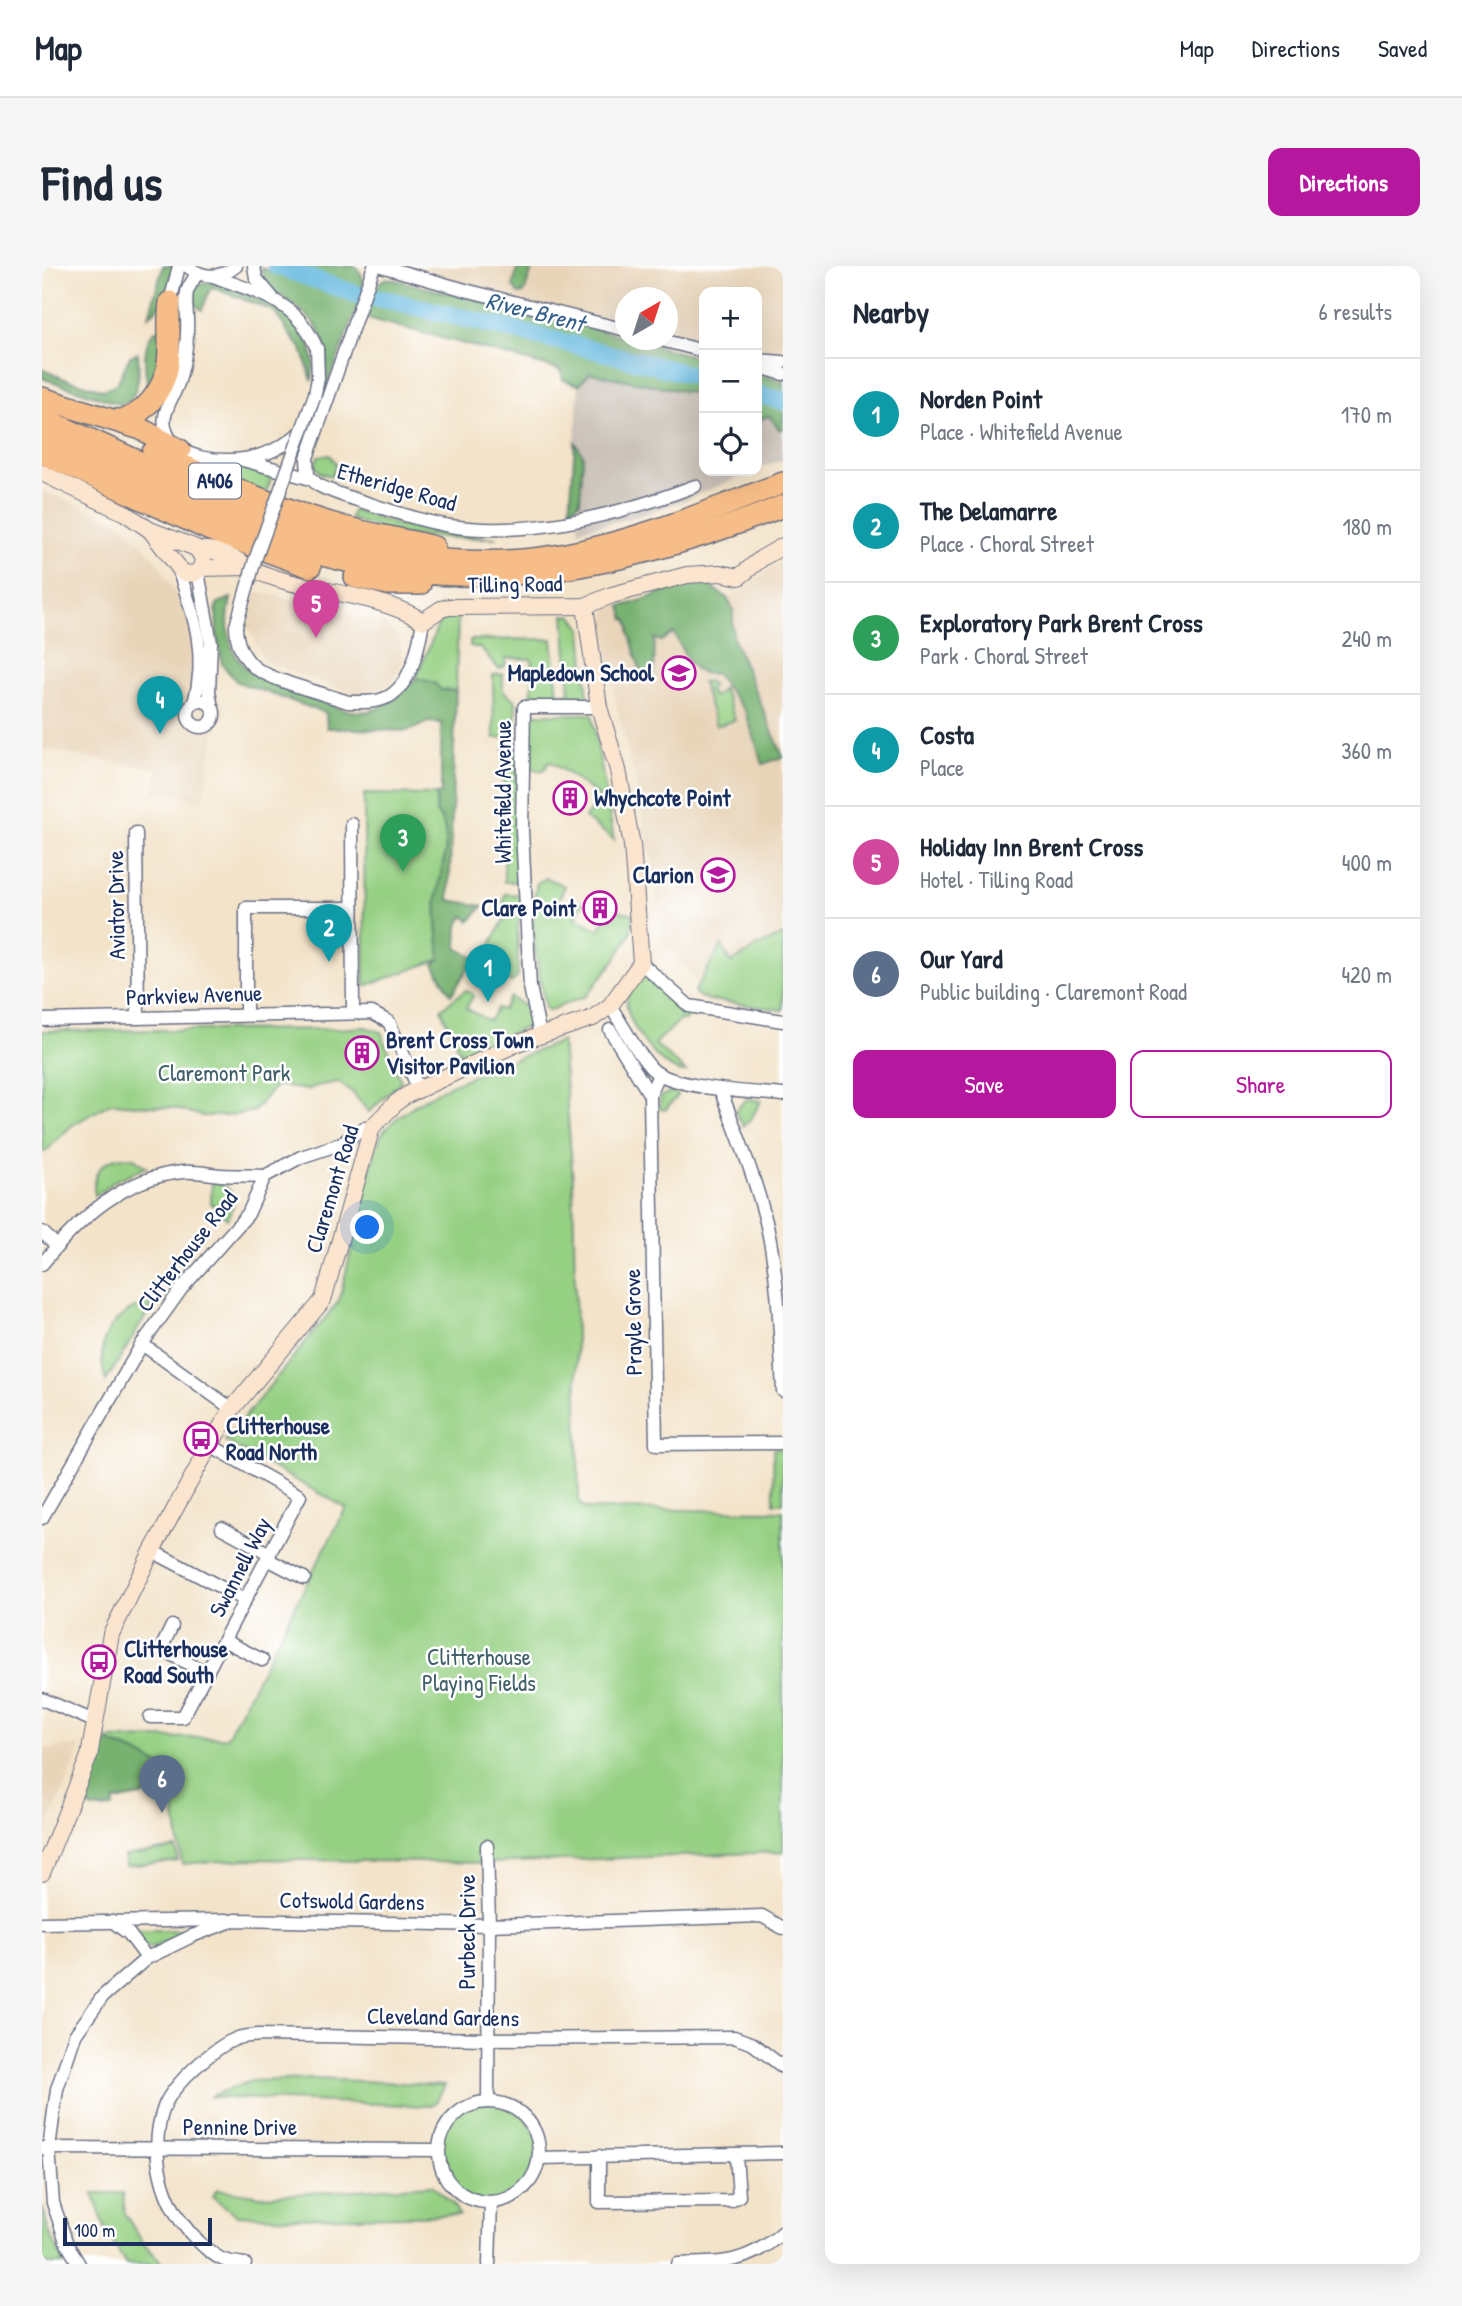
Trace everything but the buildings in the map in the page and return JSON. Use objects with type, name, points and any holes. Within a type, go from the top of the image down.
[{"type":"highway","points":[[43,415],[124,420],[138,413],[162,385],[170,357],[170,302]]},
{"type":"highway","name":"A406","points":[[43,415],[260,517],[330,540],[355,555],[412,556],[467,568]]},
{"type":"highway","name":"A406","points":[[43,415],[304,515],[384,537],[432,546],[467,568]]},
{"type":"highway","points":[[117,420],[141,429],[180,450]]},
{"type":"highway","name":"A406","points":[[42,453],[210,530],[282,558],[325,571],[388,584],[439,583],[467,568],[617,543],[780,496]]},
{"type":"street","points":[[170,302],[179,266]]},
{"type":"street","points":[[213,276],[222,275],[236,266]]},
{"type":"street","points":[[42,474],[125,513],[150,530],[195,548],[204,558],[200,570],[211,643],[209,692],[214,715],[210,723],[199,727],[195,725],[189,717],[190,707],[198,691],[199,638],[196,618],[176,566],[175,557],[180,549],[195,548],[209,550],[239,561],[246,567],[273,578],[403,610],[423,621],[412,664],[399,687],[391,695],[379,700],[348,702],[254,667],[236,637],[236,626],[255,560],[315,394],[318,378],[317,349],[309,331],[298,317],[274,300],[253,280],[245,266]]},
{"type":"street","points":[[254,266],[261,287]]},
{"type":"street","name":"Etheridge Road","points":[[374,266],[307,458],[306,471],[311,480],[327,489],[416,519],[451,527],[512,528],[606,515],[653,502],[695,486]]},
{"type":"street","points":[[381,266],[615,328]]},
{"type":"street","points":[[274,300],[192,270],[186,302],[186,336],[180,380],[168,407],[164,425],[169,438],[180,450],[202,457],[239,459],[311,480]]},
{"type":"street","points":[[678,344],[700,350]]},
{"type":"street","points":[[762,368],[783,374]]},
{"type":"street","points":[[239,459],[262,454],[293,440],[325,406]]},
{"type":"street","points":[[150,530],[176,566],[190,575],[200,570],[246,567]]},
{"type":"street","name":"Tilling Road","points":[[423,621],[449,607],[585,606],[612,595],[687,575],[720,573],[739,577],[762,558],[783,546]]},
{"type":"street","points":[[585,606],[599,707],[618,770],[632,845],[641,963],[689,1006],[783,1021]]},
{"type":"street","points":[[194,703],[203,701],[212,708]]},
{"type":"street","name":"Whitefield Avenue","points":[[540,1035],[530,988],[522,831],[524,707],[599,707]]},
{"type":"street","points":[[350,1012],[352,824]]},
{"type":"street","name":"Aviator Drive","points":[[136,833],[138,1018]]},
{"type":"street","points":[[246,1015],[246,908],[352,908]]},
{"type":"street","name":"Claremont Road","points":[[42,1874],[89,1756],[111,1634],[152,1550],[232,1409],[323,1300],[372,1127],[397,1102],[419,1090],[540,1035],[593,1018],[610,1006],[641,963]]},
{"type":"street","points":[[610,1006],[641,1056],[659,1074],[720,1089],[783,1095]]},
{"type":"street","name":"Parkview Avenue","points":[[42,1020],[372,1013],[389,1022],[419,1090]]},
{"type":"street","points":[[610,1030],[650,1095]]},
{"type":"street","name":"Prayle Grove","points":[[659,1074],[650,1095],[656,1444],[783,1443]]},
{"type":"street","points":[[720,1089],[755,1182],[767,1228],[776,1280],[783,1391]]},
{"type":"street","name":"Clitterhouse Road","points":[[42,1518],[142,1345],[182,1289],[248,1214],[265,1175],[301,1157],[340,1144],[365,1128],[372,1127]]},
{"type":"street","points":[[42,1264],[57,1246],[104,1202],[131,1185],[155,1176],[186,1171],[265,1175]]},
{"type":"street","points":[[42,1232],[57,1246]]},
{"type":"street","name":"Clitterhouse Road","points":[[142,1345],[232,1409]]},
{"type":"street","name":"Swannell Way","points":[[149,1717],[183,1717],[300,1496],[210,1445]]},
{"type":"street","points":[[222,1528],[304,1578]]},
{"type":"street","points":[[152,1550],[245,1600]]},
{"type":"street","points":[[172,1626],[162,1649],[207,1673]]},
{"type":"street","points":[[225,1641],[262,1660]]},
{"type":"street","points":[[42,1699],[94,1721]]},
{"type":"street","name":"Purbeck Drive","points":[[488,1846],[488,2101]]},
{"type":"street","name":"Cotswold Gardens","points":[[79,2264],[48,2206],[46,2148],[57,2089],[75,2035],[103,1996],[147,1958],[192,1936],[235,1920],[489,1925],[783,1915]]},
{"type":"street","points":[[762,1916],[783,1928]]},
{"type":"street","points":[[42,1923],[235,1920]]},
{"type":"street","points":[[112,1921],[128,1934],[147,1958]]},
{"type":"street","name":"Cleveland Gardens","points":[[245,2264],[222,2259],[202,2246],[181,2224],[170,2204],[160,2175],[158,2148],[159,2128],[165,2105],[194,2068],[213,2052],[237,2039],[259,2035],[488,2039],[734,2037],[752,2044],[783,2067]]},
{"type":"street","points":[[488,2101],[504,2104],[521,2113],[534,2129],[539,2158],[534,2173],[522,2189],[507,2199],[491,2202],[464,2195],[452,2186],[442,2171],[438,2150],[442,2132],[452,2117],[465,2107],[488,2101]]},
{"type":"street","name":"Pennine Drive","points":[[46,2148],[438,2150]]},
{"type":"street","points":[[539,2158],[783,2153]]},
{"type":"street","points":[[599,2156],[599,2202],[731,2201],[739,2196],[736,2155]]},
{"type":"street","points":[[489,2264],[491,2202]]},
{"type":"street","points":[[678,2264],[731,2263],[760,2251],[783,2232]]},
{"type":"shaded area","points":[[381,266],[783,266],[783,367],[762,360],[762,287],[699,287],[699,345],[678,340],[678,287],[615,287],[615,326]]},
{"type":"shaded area","points":[[590,373],[699,394],[699,476],[742,476],[683,501],[635,517],[578,530],[583,455],[575,442],[579,385]]},
{"type":"shaded area","points":[[762,407],[783,412],[783,460],[762,467]]},
{"type":"shaded area","points":[[42,490],[120,523],[141,542],[159,564],[191,622],[216,623],[216,692],[226,711],[214,736],[203,801],[154,791],[157,769],[42,749]]},
{"type":"shaded area","points":[[783,559],[783,1010],[710,1000],[664,945],[641,805],[617,708],[602,620],[607,610],[614,606],[634,604],[638,600],[659,595],[678,586],[708,585],[728,598]]},
{"type":"shaded area","points":[[257,591],[384,623],[400,639],[402,662],[390,685],[359,696],[264,661],[248,626]]},
{"type":"shaded area","points":[[80,1746],[76,1758],[42,1842],[42,1749]]},
{"type":"green space","points":[[163,266],[174,266],[165,301],[149,316]]},
{"type":"green space","points":[[296,266],[355,266],[362,277],[362,290]]},
{"type":"green space","points":[[518,266],[532,269],[524,293],[518,294],[513,286]]},
{"type":"green space","points":[[261,268],[359,302],[320,405],[327,358],[321,334],[303,312],[270,288]]},
{"type":"green space","points":[[387,278],[615,334],[615,350],[671,350],[699,358],[699,373],[375,291],[380,282]]},
{"type":"green space","points":[[210,281],[285,309],[310,345],[314,363],[312,381],[302,349],[274,311],[211,287],[202,310],[197,306],[191,292]]},
{"type":"green space","points":[[371,304],[398,308],[699,381],[699,394],[590,373],[579,385],[563,380],[561,370],[367,318]]},
{"type":"green space","points":[[158,329],[166,331],[169,337],[148,390],[146,348],[152,334]]},
{"type":"green space","points":[[138,353],[137,386],[127,403],[119,404],[42,378],[42,369],[62,378],[104,390],[117,384],[130,356]]},
{"type":"green space","points":[[762,375],[783,381],[783,398],[762,392]]},
{"type":"green space","points":[[762,399],[783,405],[783,429],[779,429],[769,416],[762,418]]},
{"type":"green space","points":[[575,442],[583,455],[580,501],[570,511]]},
{"type":"green space","points":[[330,455],[336,464],[332,476],[321,473],[315,466],[318,456]]},
{"type":"green space","points":[[195,460],[239,465],[272,476],[265,495]]},
{"type":"green space","points":[[353,510],[397,525],[497,538],[399,534],[350,519]]},
{"type":"green space","points":[[693,581],[708,585],[727,598],[733,609],[733,638],[783,757],[763,764],[745,711],[715,673],[707,674],[694,668],[674,633],[661,641],[655,638],[654,674],[641,673],[628,620],[625,620],[621,606]]},
{"type":"green space","points":[[231,598],[228,622],[230,641],[236,656],[260,678],[277,686],[336,707],[359,712],[386,704],[416,678],[434,683],[441,690],[456,691],[449,900],[483,906],[470,921],[464,916],[458,926],[457,948],[475,958],[451,995],[434,964],[440,959],[437,905],[446,842],[442,821],[436,812],[436,795],[441,794],[441,723],[429,722],[408,731],[327,728],[326,713],[237,682],[222,664],[217,635],[216,607],[218,603]]},
{"type":"green space","points":[[458,612],[456,691],[441,690],[434,683],[416,678],[439,623]]},
{"type":"green space","points":[[564,615],[573,616],[582,629],[588,700],[531,699],[532,659],[506,658],[505,666],[499,669],[480,648],[470,646],[470,640],[552,639],[558,694],[570,693]]},
{"type":"green space","points":[[503,674],[503,691],[516,701],[515,737],[494,738],[493,675]]},
{"type":"green space","points":[[702,682],[712,684],[709,690],[712,696],[716,696],[723,688],[735,720],[716,726]]},
{"type":"green space","points":[[530,714],[592,714],[614,840],[585,818],[599,796],[550,761],[543,771],[529,768]]},
{"type":"green space","points":[[504,748],[516,749],[517,882],[504,882]]},
{"type":"green space","points":[[364,794],[436,795],[436,812],[442,821],[446,842],[437,905],[440,959],[365,986]]},
{"type":"green space","points":[[546,878],[565,886],[558,901],[573,910],[579,901],[583,904],[576,917],[599,930],[607,916],[612,919],[617,910],[634,914],[630,935],[615,960],[586,996],[548,1011],[545,1007],[533,928],[537,883]]},
{"type":"green space","points":[[505,894],[522,895],[518,927],[518,977],[512,982],[494,973],[485,955],[506,916],[502,912]]},
{"type":"green space","points":[[783,935],[783,1010],[710,1000],[694,992],[722,945],[731,963]]},
{"type":"green space","points":[[644,970],[690,1011],[686,1020],[680,1020],[655,1044],[686,1072],[667,1065],[656,1056],[631,1020],[627,999]]},
{"type":"green space","points":[[466,990],[474,995],[466,1008],[489,1021],[497,1008],[503,1010],[510,997],[528,1011],[532,1025],[460,1054],[441,1009]]},
{"type":"green space","name":"Claremont Park","points":[[365,1027],[381,1032],[401,1081],[369,1112],[352,1092],[338,1082],[307,1090],[276,1085],[254,1111],[228,1116],[202,1116],[174,1108],[111,1103],[71,1126],[45,1152],[42,1150],[42,1031]]},
{"type":"green space","name":"Clitterhouse Playing Fields","points":[[562,1041],[573,1181],[579,1502],[589,1509],[783,1511],[783,1852],[486,1863],[248,1859],[182,1864],[172,1794],[152,1798],[151,1794],[114,1801],[113,1808],[93,1809],[82,1799],[108,1739],[227,1737],[346,1508],[225,1441],[339,1301],[375,1151],[384,1131],[419,1102],[442,1090]]},
{"type":"green space","points":[[670,1092],[677,1093],[677,1097],[665,1110],[659,1109],[661,1097]]},
{"type":"green space","points":[[747,1099],[761,1101],[751,1119],[743,1126],[735,1111]]},
{"type":"green space","points":[[120,1157],[134,1158],[147,1167],[116,1180],[95,1196],[94,1182],[98,1170],[107,1162]]},
{"type":"green space","points":[[212,1182],[225,1186],[232,1195],[233,1207],[227,1219],[211,1203]]},
{"type":"green space","points":[[155,1301],[106,1381],[102,1351],[110,1329],[128,1312]]},
{"type":"green space","points":[[783,1448],[783,1503],[774,1503],[773,1449]]},
{"type":"green space","points":[[106,1741],[139,1754],[172,1772],[172,1793],[152,1798],[151,1794],[114,1801],[113,1808],[93,1809],[82,1799]]},
{"type":"green space","points":[[176,1848],[178,1861],[126,1866],[124,1856]]},
{"type":"green space","points":[[132,1930],[188,1930],[152,1947],[145,1946]]},
{"type":"green space","points":[[316,2079],[445,2085],[436,2102],[428,2106],[209,2097],[251,2081]]},
{"type":"green space","points":[[489,2102],[508,2106],[524,2117],[535,2133],[539,2152],[535,2171],[524,2187],[508,2198],[489,2202],[470,2198],[454,2187],[443,2171],[439,2152],[443,2133],[454,2117],[470,2106]]},
{"type":"green space","points":[[432,2185],[453,2204],[459,2215],[293,2218],[236,2215],[212,2196],[217,2189],[261,2196]]},
{"type":"green space","points":[[93,2193],[123,2193],[125,2214],[143,2243],[164,2264],[126,2264],[107,2233]]},
{"type":"green space","points":[[43,2207],[48,2228],[64,2264],[42,2264]]},
{"type":"waterway","name":"River Brent","points":[[276,266],[359,295],[393,301],[699,377]]},
{"type":"waterway","name":"River Brent","points":[[762,395],[783,401]]},
{"type":"place","name":"Holiday Inn Brent Cross","points":[[316,638]]},
{"type":"place","name":"Mapledown School","points":[[679,673]]},
{"type":"place","name":"Costa","points":[[160,734]]},
{"type":"place","name":"Whychcote Point","points":[[570,798]]},
{"type":"place","name":"Exploratory Park Brent Cross","points":[[403,872]]},
{"type":"place","name":"Clarion","points":[[718,875]]},
{"type":"place","name":"Clare Point","points":[[600,908]]},
{"type":"place","name":"The Delamarre","points":[[329,962]]},
{"type":"place","name":"Norden Point","points":[[488,1002]]},
{"type":"place","name":"Brent Cross Town Visitor Pavilion","points":[[362,1053]]},
{"type":"place","name":"Clitterhouse Road North","points":[[201,1439]]},
{"type":"place","name":"Clitterhouse Road South","points":[[99,1662]]},
{"type":"place","name":"Our Yard","points":[[162,1813]]}]
